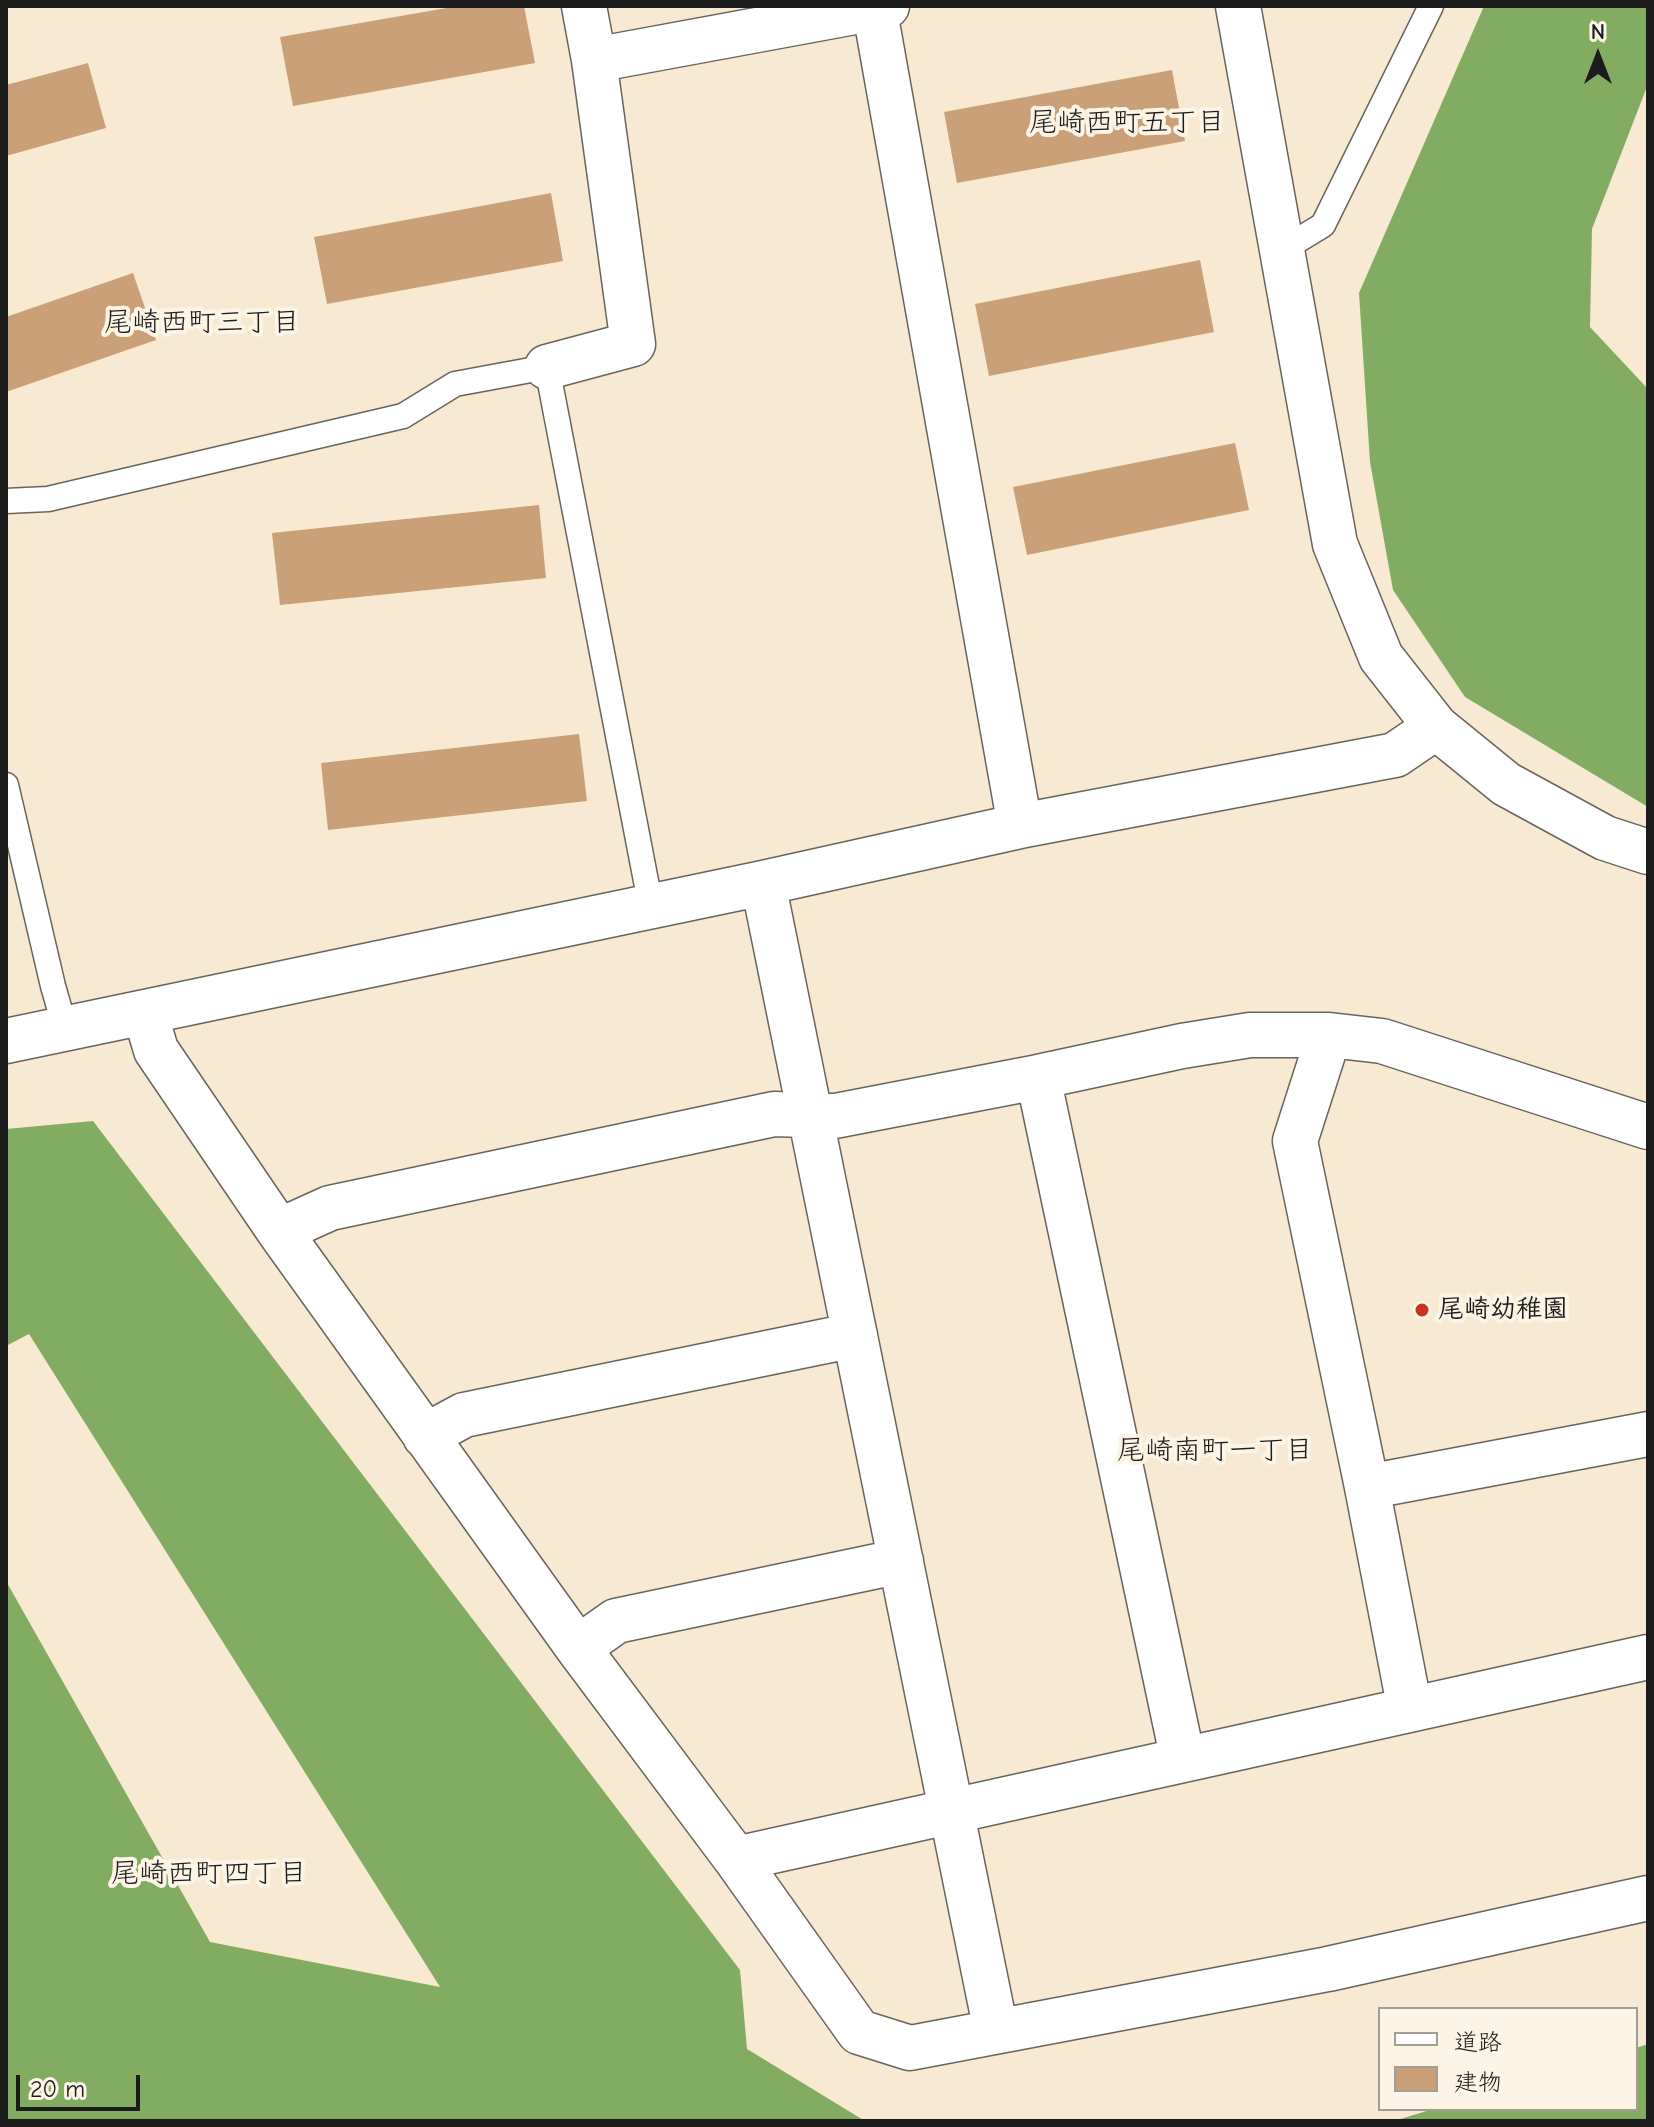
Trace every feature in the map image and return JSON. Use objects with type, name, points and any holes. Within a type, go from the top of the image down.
[{"type":"street","points":[[547,367],[633,344],[584,6]]},
{"type":"street","points":[[1238,6],[1335,544],[1381,657],[1436,727],[1506,784],[1605,838],[1648,852]]},
{"type":"street","points":[[594,60],[878,7],[1020,826]]},
{"type":"street","points":[[6,1041],[651,907],[1020,826],[1395,755],[1436,727]]},
{"type":"street","points":[[763,883],[996,2031]]},
{"type":"street","points":[[145,1013],[156,1050],[279,1231],[859,2032],[910,2048],[1328,1969],[1648,1898]]},
{"type":"street","points":[[279,1231],[330,1208],[774,1114],[835,1116],[1250,1035],[1329,1035],[1382,1041],[1648,1127]]},
{"type":"street","points":[[1329,1035],[1295,1141],[1410,1710]]},
{"type":"street","points":[[1038,1077],[1183,1760]]},
{"type":"street","points":[[425,1436],[464,1415],[855,1335]]},
{"type":"street","points":[[1367,1487],[1648,1434]]},
{"type":"street","points":[[578,1648],[616,1621],[901,1561]]},
{"type":"street","points":[[736,1859],[1648,1657]]},
{"type":"lane","points":[[1282,250],[1323,225],[1431,6]]},
{"type":"lane","points":[[6,501],[48,499],[403,416],[455,384],[547,367],[651,907]]},
{"type":"lane","points":[[6,785],[65,1028]]},
{"type":"green space","points":[[1484,6],[1648,6],[1648,84],[1592,229],[1590,327],[1648,389],[1648,807],[1465,697],[1393,590],[1370,462],[1359,293]]},
{"type":"green space","points":[[93,1121],[740,1970],[747,2049],[865,2121],[6,2121],[6,1581],[210,1942],[440,1987],[29,1334],[6,1346],[6,1129]]},
{"type":"green space","points":[[1648,2044],[1648,2121],[1394,2121],[1426,2111],[1638,2111],[1638,2047]]},
{"type":"building","points":[[458,6],[524,6],[535,63],[293,106],[280,37]]},
{"type":"building","points":[[88,63],[106,128],[6,156],[6,85]]},
{"type":"building","points":[[1172,70],[1185,141],[957,183],[944,112]]},
{"type":"building","points":[[551,193],[563,261],[327,304],[314,237]]},
{"type":"building","points":[[1200,260],[1214,332],[989,376],[975,304]]},
{"type":"building","points":[[133,273],[156,340],[6,392],[6,317]]},
{"type":"building","points":[[1235,443],[1249,510],[1027,555],[1013,487]]},
{"type":"building","points":[[539,505],[546,578],[280,605],[272,533]]},
{"type":"building","points":[[579,734],[587,801],[328,830],[321,763]]},
{"type":"place","name":"尾崎幼稚園","points":[[1422,1310]]},
{"type":"district","name":"尾崎西町五丁目","points":[[1127,123]]},
{"type":"district","name":"尾崎西町三丁目","points":[[202,323]]},
{"type":"district","name":"尾崎南町一丁目","points":[[1215,1451]]},
{"type":"district","name":"尾崎西町四丁目","points":[[209,1874]]}]
